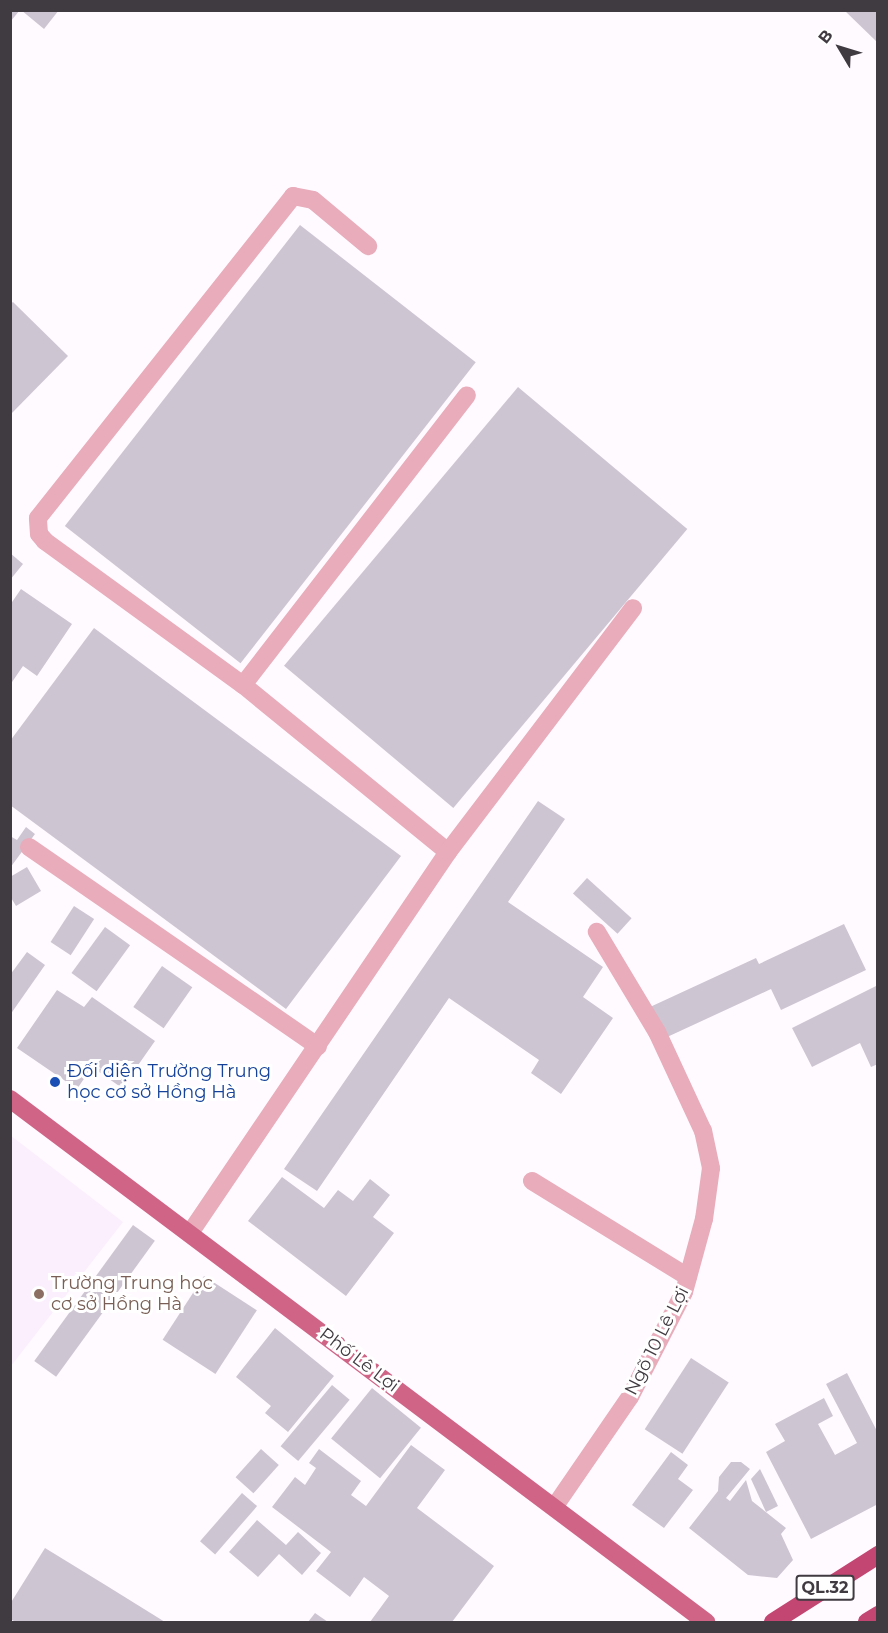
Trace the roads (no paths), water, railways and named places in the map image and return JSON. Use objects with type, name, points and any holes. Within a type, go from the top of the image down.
[{"type":"highway","name":"QL.32","points":[[772,1623],[878,1555]]},
{"type":"highway","name":"QL.32","points":[[867,1623],[878,1615]]},
{"type":"main road","name":"Phố Lê Lợi","points":[[10,1099],[555,1506],[706,1623]]},
{"type":"street","points":[[368,246],[313,200],[293,196],[38,518],[39,534],[45,541],[243,685],[448,852]]},
{"type":"street","points":[[243,685],[466,395]]},
{"type":"street","points":[[190,1233],[448,852],[633,608]]},
{"type":"street","points":[[29,847],[318,1046]]},
{"type":"street","name":"Ngõ 10 Lê Lợi","points":[[555,1506],[630,1397],[688,1277],[704,1219],[711,1168],[703,1131],[657,1032],[597,932]]},
{"type":"street","points":[[532,1181],[688,1277]]},
{"type":"place","name":"Đối diện Trường Trung học cơ sở Hồng Hà","points":[[55,1082]]},
{"type":"place","name":"Trường Trung học cơ sở Hồng Hà","points":[[39,1294]]}]
